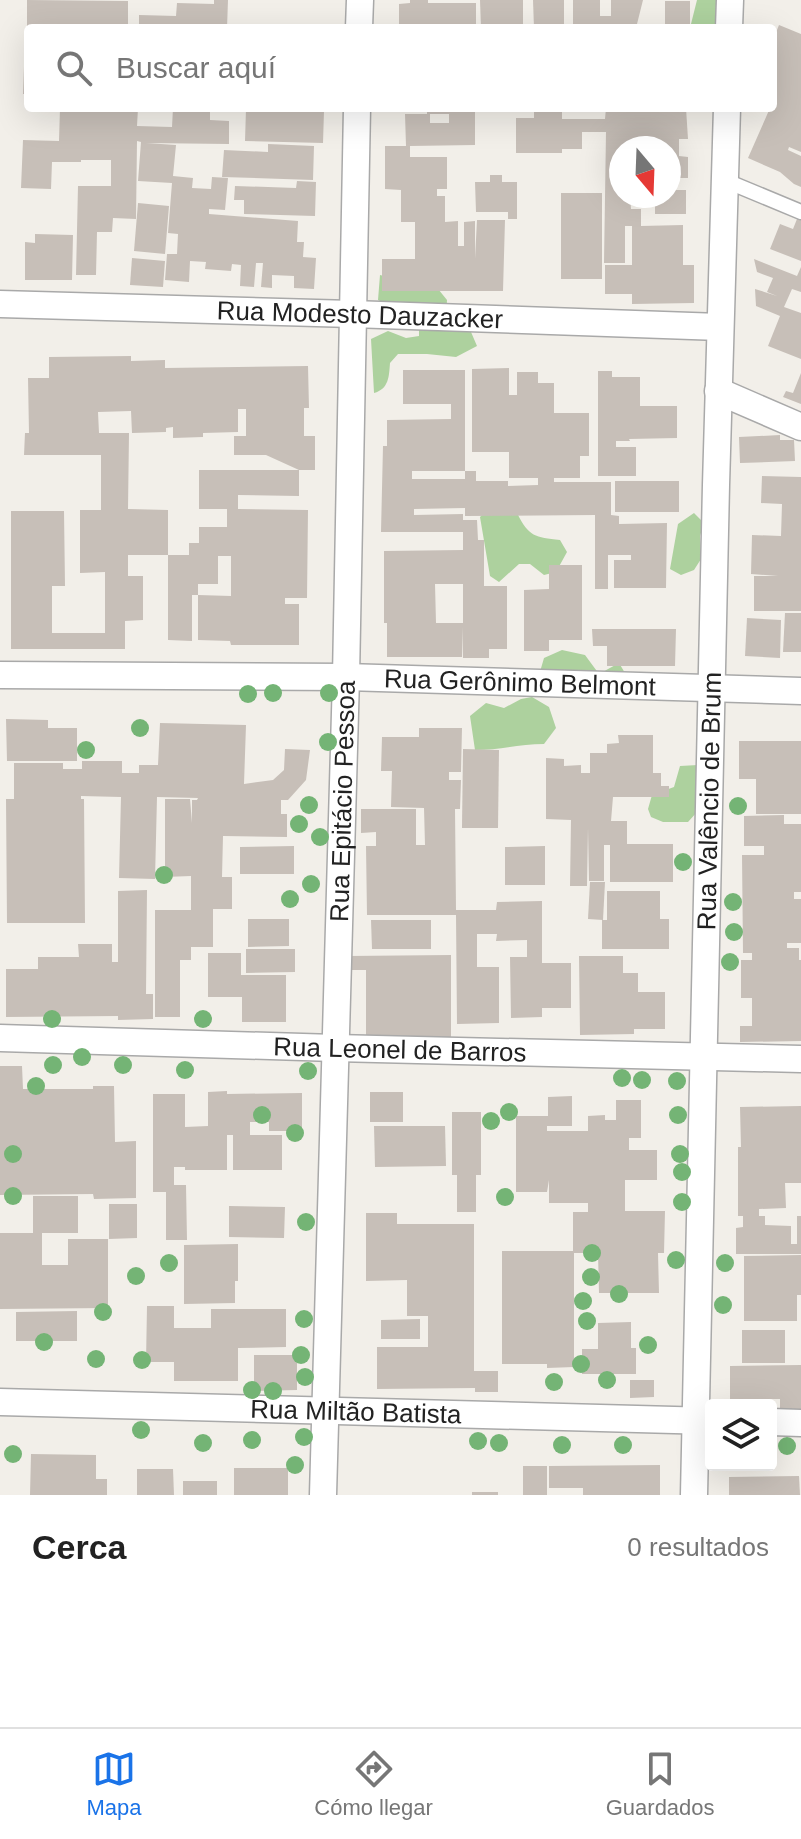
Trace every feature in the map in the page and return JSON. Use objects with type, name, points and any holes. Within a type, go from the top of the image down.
[{"type":"street","points":[[359,24],[360,0]]},
{"type":"street","points":[[729,24],[730,0]]},
{"type":"street","name":"Rua Epitácio Pessoa","points":[[323,1495],[346,677],[357,112]]},
{"type":"street","name":"Rua Valêncio de Brum","points":[[694,1495],[703,1421],[704,1057],[727,112]]},
{"type":"street","name":"Rua Modesto Dauzacker","points":[[0,304],[720,327]]},
{"type":"street","points":[[718,391],[801,427]]},
{"type":"street","name":"Rua Gerônimo Belmont","points":[[0,675],[346,677],[801,691]]},
{"type":"street","name":"Rua Leonel de Barros","points":[[0,1038],[801,1059]]},
{"type":"street","name":"Rua Miltão Batista","points":[[0,1402],[703,1421]]},
{"type":"street","points":[[777,1422],[801,1423]]},
{"type":"lane","points":[[724,180],[801,212]]},
{"type":"green space","points":[[697,0],[724,0],[724,24],[691,24]]},
{"type":"green space","points":[[380,275],[414,284],[434,284],[447,300],[446,317],[471,332],[477,346],[456,357],[398,354],[390,363],[385,385],[374,393],[371,339],[388,331],[406,338],[419,336],[419,326],[400,311],[378,300]]},
{"type":"green space","points":[[491,506],[517,513],[525,527],[534,534],[560,540],[567,552],[556,572],[544,575],[530,564],[519,564],[499,582],[490,576],[480,517]]},
{"type":"green space","points":[[694,513],[704,523],[700,536],[701,559],[694,570],[681,575],[670,569],[678,524]]},
{"type":"green space","points":[[562,650],[585,655],[599,674],[619,663],[628,678],[537,682],[544,658]]},
{"type":"green space","points":[[532,697],[549,707],[556,728],[544,744],[475,750],[470,716],[486,703],[504,708]]},
{"type":"green space","points":[[698,765],[697,812],[688,822],[663,822],[651,817],[648,809],[652,795],[674,787],[680,766]]},
{"type":"building","points":[[27,0],[128,1],[128,24],[27,24]]},
{"type":"building","points":[[214,0],[228,0],[227,24],[139,24],[139,15],[176,16],[177,3],[214,4]]},
{"type":"building","points":[[410,0],[428,0],[428,3],[476,3],[476,24],[399,24],[399,4],[410,3]]},
{"type":"building","points":[[480,0],[523,0],[523,24],[481,24]]},
{"type":"building","points":[[533,0],[564,0],[564,24],[534,24]]},
{"type":"building","points":[[573,0],[600,0],[600,16],[611,16],[611,0],[643,0],[637,24],[573,24]]},
{"type":"building","points":[[665,1],[690,1],[690,24],[665,24]]},
{"type":"building","points":[[779,25],[801,34],[801,152],[789,147],[788,150],[801,156],[801,187],[780,172],[748,158],[768,112],[777,112]]},
{"type":"building","points":[[60,112],[138,112],[137,126],[172,127],[173,112],[210,112],[210,120],[229,121],[229,144],[146,143],[176,145],[173,176],[193,178],[192,188],[211,189],[212,177],[228,178],[225,210],[209,209],[209,214],[298,221],[297,242],[304,242],[303,257],[316,258],[314,289],[294,288],[294,276],[272,275],[272,288],[261,287],[263,263],[256,263],[254,287],[240,286],[241,265],[232,264],[231,271],[205,269],[206,262],[190,261],[189,282],[165,280],[167,254],[177,254],[178,234],[168,233],[172,183],[138,181],[141,142],[137,141],[136,219],[113,218],[112,232],[97,232],[96,275],[76,275],[78,186],[111,186],[111,160],[52,162],[51,189],[21,188],[23,140],[59,141]]},
{"type":"building","points":[[246,112],[324,112],[323,143],[245,141]]},
{"type":"building","points":[[475,112],[475,145],[410,146],[410,157],[447,157],[447,189],[437,189],[437,196],[445,196],[445,222],[458,221],[458,246],[464,246],[464,222],[475,221],[475,259],[477,220],[505,220],[503,291],[382,291],[382,259],[415,259],[415,222],[401,222],[401,190],[385,189],[385,146],[406,146],[405,114]],"holes":[[[430,114],[449,114],[449,123],[430,123]]]},
{"type":"building","points":[[534,112],[562,112],[562,119],[605,119],[606,112],[686,112],[688,139],[681,139],[681,136],[609,136],[609,208],[641,209],[641,226],[683,225],[683,265],[694,265],[694,303],[632,304],[632,294],[605,294],[605,265],[632,265],[632,226],[625,226],[625,263],[604,263],[606,132],[582,132],[582,149],[562,149],[562,153],[516,153],[516,118],[534,118]]},
{"type":"building","points":[[268,144],[314,146],[313,180],[222,177],[224,150],[268,152]]},
{"type":"building","points":[[681,156],[688,157],[688,178],[681,178]]},
{"type":"building","points":[[490,175],[502,175],[502,182],[517,182],[517,219],[508,219],[508,212],[476,212],[475,182],[490,182]]},
{"type":"building","points":[[297,181],[316,182],[315,216],[244,214],[244,200],[234,200],[235,186],[296,188]]},
{"type":"building","points":[[681,190],[686,190],[686,214],[655,214],[655,208],[681,208]]},
{"type":"building","points":[[561,193],[602,193],[602,279],[561,279]]},
{"type":"building","points":[[138,203],[169,206],[165,254],[134,251]]},
{"type":"building","points":[[801,209],[801,261],[770,249],[780,224],[793,229]]},
{"type":"building","points":[[35,234],[73,235],[72,280],[25,280],[25,242],[35,243]]},
{"type":"building","points":[[132,258],[165,261],[163,287],[130,285]]},
{"type":"building","points":[[754,259],[797,276],[801,267],[801,292],[792,289],[784,307],[801,313],[801,359],[768,346],[780,316],[756,306],[755,289],[777,296],[767,292],[773,278],[757,272]]},
{"type":"building","points":[[131,356],[131,361],[165,360],[165,368],[308,366],[309,408],[304,408],[304,436],[315,436],[315,470],[299,470],[266,455],[234,455],[234,436],[246,436],[246,409],[238,409],[238,432],[173,438],[173,427],[166,428],[166,432],[132,433],[131,411],[98,412],[99,433],[129,433],[128,509],[168,510],[168,555],[128,555],[128,576],[143,576],[143,620],[125,621],[125,649],[11,649],[11,511],[64,511],[65,586],[52,586],[52,633],[105,633],[105,572],[80,573],[80,510],[101,510],[101,455],[24,455],[25,433],[29,433],[28,378],[49,378],[49,357]]},
{"type":"building","points":[[509,368],[509,395],[517,395],[517,372],[538,372],[538,383],[554,383],[554,413],[589,413],[589,456],[580,456],[580,478],[554,478],[554,482],[611,482],[611,515],[619,516],[619,524],[667,523],[666,588],[614,588],[614,560],[631,560],[631,555],[608,555],[608,589],[595,589],[595,515],[465,516],[465,508],[414,509],[414,515],[463,514],[463,520],[477,520],[478,540],[484,540],[484,586],[507,586],[507,649],[489,649],[489,658],[463,658],[462,627],[462,657],[387,657],[384,551],[463,550],[463,532],[381,532],[383,446],[387,446],[387,420],[451,419],[451,404],[403,404],[403,370],[465,370],[465,471],[476,471],[476,481],[508,481],[508,486],[538,485],[538,478],[509,478],[509,452],[472,452],[472,369]],"holes":[[[412,471],[465,471],[465,479],[412,479]],[[435,584],[463,584],[463,623],[436,623]]]},
{"type":"building","points":[[598,371],[612,371],[612,377],[640,377],[640,406],[677,406],[677,438],[616,441],[616,447],[636,447],[636,476],[598,476]]},
{"type":"building","points":[[801,373],[801,404],[783,397],[786,391],[793,393]]},
{"type":"building","points":[[780,435],[780,440],[794,440],[795,461],[740,463],[739,437]]},
{"type":"building","points":[[199,470],[299,470],[299,496],[238,495],[238,509],[308,510],[307,598],[285,598],[285,604],[299,604],[299,645],[231,645],[230,641],[198,640],[198,595],[192,595],[192,641],[168,640],[168,555],[189,555],[189,543],[199,543],[199,527],[227,527],[227,509],[199,509]],"holes":[[[218,556],[231,556],[231,596],[198,595],[198,584],[218,584]]]},
{"type":"building","points":[[762,476],[801,477],[801,611],[754,611],[754,576],[778,576],[751,574],[752,535],[781,536],[782,504],[761,503]]},
{"type":"building","points":[[615,481],[679,481],[679,512],[615,512]]},
{"type":"building","points":[[549,565],[582,565],[582,640],[549,640],[549,651],[524,651],[524,590],[549,589]]},
{"type":"building","points":[[785,613],[801,613],[801,652],[783,652]]},
{"type":"building","points":[[747,618],[781,620],[780,658],[745,656]]},
{"type":"building","points":[[592,629],[676,629],[675,666],[607,666],[607,646],[593,646]]},
{"type":"building","points":[[6,719],[48,720],[48,728],[77,728],[77,761],[7,761]]},
{"type":"building","points":[[160,723],[246,725],[244,784],[273,780],[284,770],[285,749],[310,750],[306,780],[288,800],[281,800],[281,814],[287,814],[287,837],[223,836],[222,877],[232,877],[232,909],[213,909],[213,947],[191,947],[191,960],[180,960],[180,1017],[155,1017],[155,910],[191,910],[191,876],[165,877],[165,799],[190,799],[192,823],[192,800],[198,798],[157,797],[155,879],[119,878],[121,797],[81,796],[84,799],[85,923],[7,923],[6,799],[14,799],[14,763],[63,763],[63,769],[82,769],[82,761],[122,761],[122,773],[139,773],[139,765],[158,765]]},
{"type":"building","points":[[419,728],[462,728],[461,772],[449,772],[449,780],[461,780],[460,809],[455,809],[456,910],[496,910],[497,902],[542,901],[542,963],[571,963],[571,1008],[542,1008],[542,1017],[511,1018],[510,957],[527,957],[527,940],[496,941],[497,934],[477,934],[477,967],[499,967],[499,1023],[457,1024],[456,915],[367,915],[366,846],[376,846],[376,832],[361,833],[361,809],[416,809],[416,845],[425,845],[424,808],[391,807],[392,771],[381,771],[382,737],[419,737]]},
{"type":"building","points":[[618,735],[653,735],[653,773],[661,773],[661,786],[669,786],[669,797],[613,797],[611,821],[627,821],[627,844],[673,844],[673,882],[610,882],[610,845],[604,845],[604,881],[589,881],[588,828],[587,886],[570,886],[571,820],[546,819],[546,758],[564,759],[564,766],[581,765],[581,773],[590,773],[590,753],[607,753],[607,744],[619,743]]},
{"type":"building","points":[[739,741],[801,741],[801,814],[756,814],[756,779],[739,779]]},
{"type":"building","points":[[463,749],[499,750],[498,828],[462,828]]},
{"type":"building","points":[[784,815],[784,824],[801,824],[801,892],[794,892],[794,899],[801,899],[801,943],[787,943],[787,948],[799,948],[801,960],[801,1041],[740,1042],[740,1026],[752,1026],[752,998],[741,998],[741,960],[752,960],[752,953],[743,953],[742,855],[764,855],[764,846],[744,846],[744,816]]},
{"type":"building","points":[[294,846],[294,874],[240,874],[240,847]]},
{"type":"building","points":[[545,846],[545,885],[505,885],[505,847]]},
{"type":"building","points":[[590,882],[605,882],[603,920],[588,919]]},
{"type":"building","points":[[147,890],[146,994],[153,994],[153,1019],[118,1020],[118,1016],[6,1017],[6,969],[38,969],[38,957],[79,957],[78,944],[112,944],[112,962],[118,962],[118,891]]},
{"type":"building","points":[[607,891],[660,891],[660,919],[669,919],[669,949],[602,949],[602,920],[607,920]]},
{"type":"building","points":[[248,919],[289,919],[289,946],[248,947]]},
{"type":"building","points":[[371,920],[431,920],[431,949],[372,949]]},
{"type":"building","points":[[246,949],[295,949],[295,972],[246,973]]},
{"type":"building","points":[[208,953],[241,953],[241,975],[286,975],[286,1022],[242,1022],[242,997],[208,997]]},
{"type":"building","points":[[451,955],[451,1037],[366,1038],[366,970],[348,970],[348,956]]},
{"type":"building","points":[[579,956],[623,956],[623,973],[638,973],[638,992],[665,992],[665,1029],[634,1029],[634,1034],[580,1035]]},
{"type":"building","points":[[0,1066],[22,1066],[23,1089],[114,1086],[115,1142],[136,1141],[136,1198],[94,1199],[93,1194],[0,1195]]},
{"type":"building","points":[[227,1091],[227,1094],[302,1093],[302,1131],[269,1131],[269,1122],[250,1122],[250,1135],[282,1135],[282,1170],[233,1170],[233,1135],[227,1135],[227,1170],[174,1167],[174,1185],[186,1185],[187,1240],[166,1240],[166,1192],[153,1192],[153,1094],[185,1094],[185,1127],[208,1126],[208,1092]]},
{"type":"building","points":[[370,1092],[403,1092],[403,1122],[370,1122]]},
{"type":"building","points":[[572,1096],[572,1126],[547,1126],[547,1131],[588,1131],[588,1116],[605,1115],[605,1120],[616,1120],[616,1100],[641,1100],[641,1138],[629,1138],[629,1150],[657,1150],[657,1180],[625,1180],[625,1211],[665,1211],[664,1253],[658,1253],[659,1293],[599,1293],[598,1253],[574,1253],[574,1367],[502,1364],[502,1251],[573,1251],[573,1212],[588,1212],[588,1203],[549,1203],[549,1180],[547,1192],[516,1192],[516,1116],[548,1116],[548,1097]]},
{"type":"building","points":[[801,1106],[801,1183],[785,1183],[786,1208],[759,1209],[759,1216],[765,1216],[765,1225],[791,1226],[791,1244],[797,1244],[797,1216],[801,1216],[801,1254],[736,1254],[736,1228],[743,1227],[743,1216],[738,1216],[740,1107]]},
{"type":"building","points":[[452,1112],[481,1112],[481,1175],[476,1175],[476,1212],[457,1212],[457,1175],[452,1175]]},
{"type":"building","points":[[374,1126],[445,1126],[446,1166],[375,1167]]},
{"type":"building","points":[[33,1196],[78,1196],[78,1233],[42,1233],[42,1265],[68,1265],[68,1239],[108,1239],[108,1308],[0,1309],[0,1233],[33,1233]]},
{"type":"building","points":[[109,1204],[137,1204],[137,1238],[109,1239]]},
{"type":"building","points":[[229,1206],[285,1207],[284,1238],[229,1237]]},
{"type":"building","points":[[366,1213],[397,1213],[397,1224],[474,1224],[474,1371],[498,1371],[498,1392],[475,1392],[475,1388],[377,1389],[377,1347],[428,1347],[428,1316],[407,1316],[407,1280],[366,1281]]},
{"type":"building","points":[[238,1244],[235,1303],[184,1304],[184,1245]]},
{"type":"building","points":[[801,1255],[801,1295],[797,1295],[797,1321],[744,1321],[744,1256]]},
{"type":"building","points":[[147,1306],[174,1306],[174,1328],[211,1328],[211,1309],[286,1309],[286,1347],[238,1348],[238,1381],[174,1381],[174,1362],[146,1362]]},
{"type":"building","points":[[77,1311],[77,1341],[16,1341],[16,1312]]},
{"type":"building","points":[[420,1319],[420,1339],[381,1339],[381,1320]]},
{"type":"building","points":[[631,1322],[631,1348],[636,1348],[636,1374],[582,1374],[582,1349],[598,1349],[598,1323]]},
{"type":"building","points":[[742,1330],[785,1330],[785,1363],[742,1363]]},
{"type":"building","points":[[254,1355],[297,1355],[297,1390],[254,1391]]},
{"type":"building","points":[[801,1365],[801,1411],[780,1411],[780,1399],[730,1399],[730,1366]]},
{"type":"building","points":[[630,1380],[654,1380],[654,1397],[630,1398]]},
{"type":"building","points":[[31,1454],[96,1455],[96,1479],[107,1479],[107,1495],[30,1495]]},
{"type":"building","points":[[660,1465],[660,1495],[583,1495],[583,1488],[549,1488],[549,1466]]},
{"type":"building","points":[[523,1466],[547,1466],[547,1495],[523,1495]]},
{"type":"building","points":[[234,1468],[288,1468],[288,1495],[234,1495]]},
{"type":"building","points":[[137,1469],[173,1469],[174,1495],[137,1495]]},
{"type":"building","points":[[799,1476],[800,1495],[729,1495],[729,1477]]},
{"type":"building","points":[[183,1481],[217,1481],[217,1495],[183,1495]]},
{"type":"building","points":[[472,1492],[498,1492],[498,1495],[472,1495]]}]
